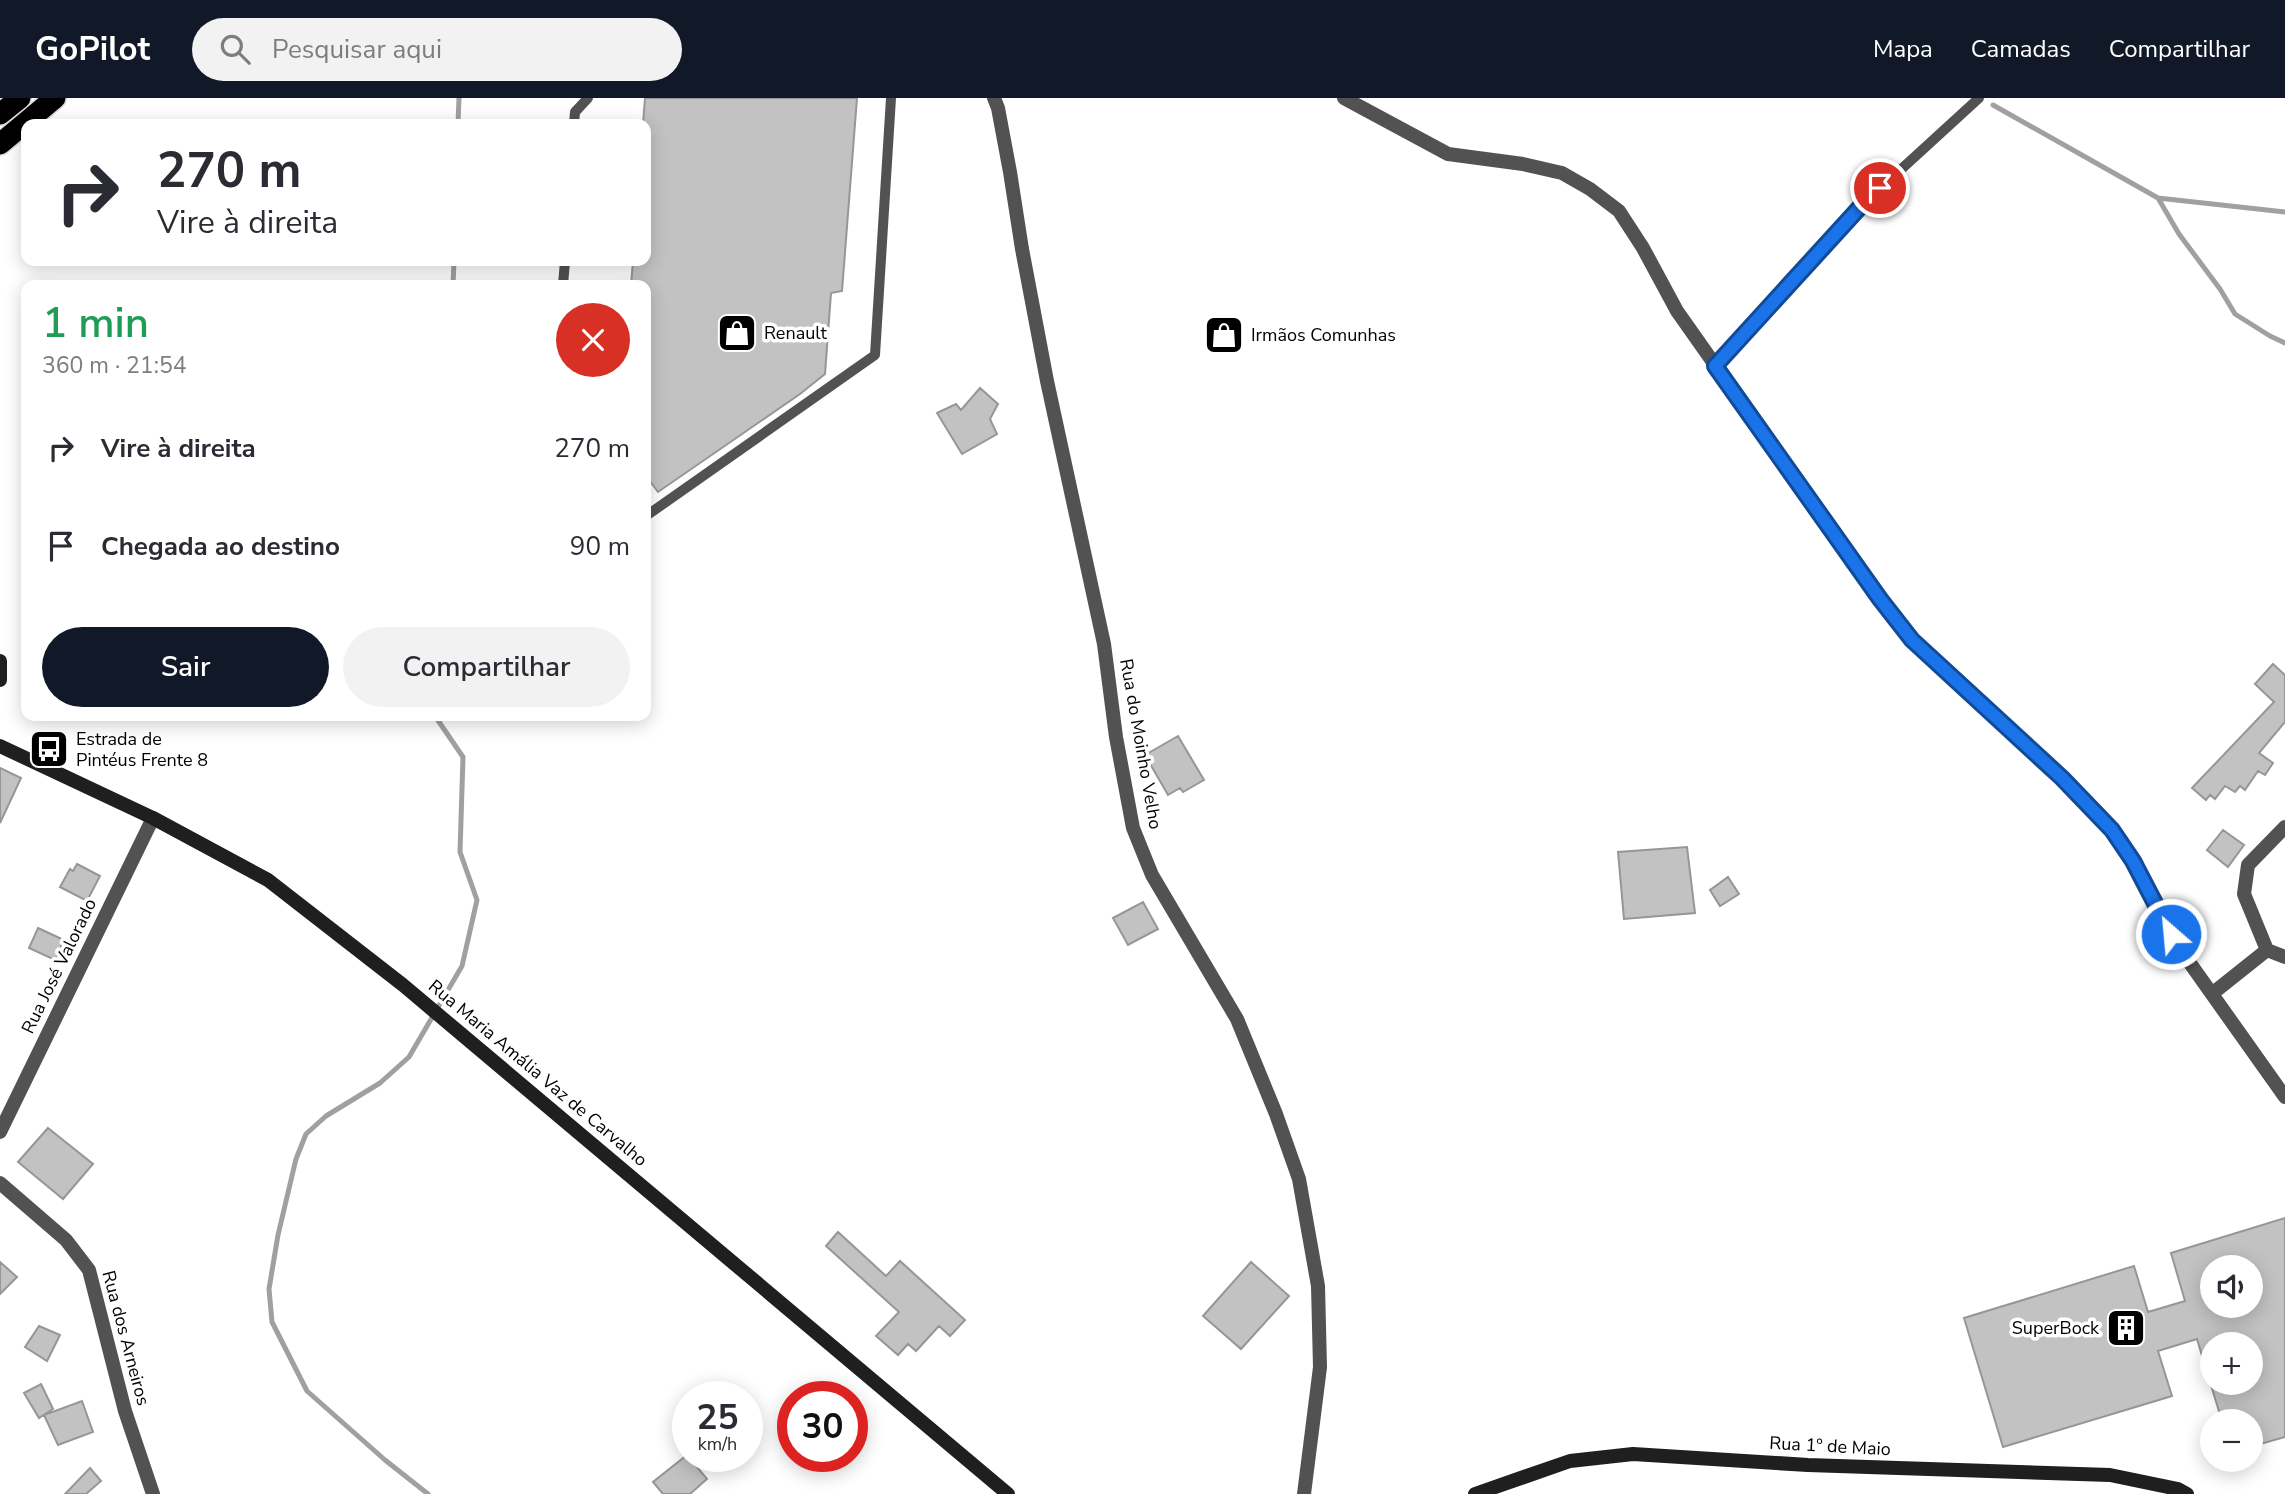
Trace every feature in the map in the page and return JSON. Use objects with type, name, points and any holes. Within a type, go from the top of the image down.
[{"type":"highway","points":[[0,114],[20,98]]},
{"type":"highway","points":[[30,119],[55,98]]},
{"type":"highway","points":[[0,144],[21,126]]},
{"type":"street","name":"Rua do Moinho Velho","points":[[994,98],[1010,172],[1047,381],[1104,644],[1116,737],[1133,828],[1152,875],[1237,1019],[1299,1179],[1318,1286],[1320,1367],[1304,1494]]},
{"type":"street","points":[[1344,98],[1447,154],[1523,164],[1562,173],[1590,189],[1619,211],[1643,248],[1677,312],[1880,599],[1912,640],[2062,778],[2112,830],[2133,861],[2171,934],[2283,1089]]},
{"type":"street","points":[[0,661],[0,680]]},
{"type":"street","name":"Rua Maria Amália Vaz de Carvalho","points":[[0,746],[153,818],[268,880],[403,985],[1008,1494]]},
{"type":"street","name":"Rua José Valorado","points":[[0,1132],[153,818]]},
{"type":"street","points":[[2285,827],[2248,864],[2244,894],[2267,950],[2285,957]]},
{"type":"street","points":[[2213,993],[2267,950]]},
{"type":"street","name":"Rua dos Arneiros","points":[[0,1183],[66,1240],[89,1270],[125,1411],[153,1494]]},
{"type":"street","name":"Rua 1º de Maio","points":[[1475,1494],[1570,1461],[1633,1454],[1808,1465],[2110,1475],[2178,1489],[2187,1494]]},
{"type":"lane","points":[[574,119],[575,112],[588,98]]},
{"type":"lane","points":[[651,512],[875,355],[891,98]]},
{"type":"lane","points":[[1715,366],[1861,206],[1979,98]]},
{"type":"building","name":"Renault","points":[[645,98],[857,98],[842,291],[831,293],[825,374],[658,492],[651,483],[651,280],[631,280],[633,266],[651,266],[651,119],[643,119]]},
{"type":"building","points":[[980,388],[998,404],[990,419],[997,434],[962,454],[937,413],[956,404],[961,410]]},
{"type":"building","points":[[2273,664],[2285,675],[2285,722],[2259,753],[2273,763],[2265,775],[2258,771],[2245,790],[2240,786],[2235,792],[2225,786],[2215,799],[2210,795],[2206,800],[2192,788],[2274,702],[2255,684]]},
{"type":"building","points":[[1178,736],[1204,780],[1183,792],[1180,788],[1168,795],[1145,755]]},
{"type":"building","points":[[0,768],[21,778],[0,823]]},
{"type":"building","points":[[2223,830],[2244,845],[2228,867],[2207,850]]},
{"type":"building","points":[[1687,847],[1695,913],[1624,919],[1618,852]]},
{"type":"building","points":[[77,864],[100,876],[87,901],[60,887],[70,869],[73,871]]},
{"type":"building","points":[[1728,877],[1739,894],[1720,906],[1710,890]]},
{"type":"building","points":[[1143,902],[1158,929],[1128,945],[1113,918]]},
{"type":"building","points":[[38,928],[64,940],[55,960],[29,948]]},
{"type":"building","points":[[48,1128],[93,1164],[63,1199],[18,1162]]},
{"type":"building","name":"SuperBock","points":[[2285,1218],[2285,1437],[2263,1443],[2263,1409],[2218,1409],[2214,1395],[2263,1395],[2263,1332],[2200,1332],[2200,1349],[2197,1339],[2158,1351],[2172,1396],[2003,1447],[1964,1318],[2134,1266],[2148,1312],[2185,1301],[2171,1253]]},
{"type":"building","points":[[838,1232],[886,1276],[900,1261],[965,1320],[950,1336],[939,1326],[916,1351],[908,1344],[898,1355],[876,1336],[899,1312],[826,1246]]},
{"type":"building","points":[[0,1262],[17,1277],[0,1294]]},
{"type":"building","points":[[1251,1262],[1289,1296],[1241,1349],[1203,1316]]},
{"type":"building","points":[[39,1326],[60,1335],[47,1361],[25,1347]]},
{"type":"building","points":[[41,1384],[53,1409],[39,1418],[24,1393]]},
{"type":"building","points":[[82,1401],[93,1432],[58,1445],[44,1415]]},
{"type":"building","points":[[672,1467],[672,1472],[701,1472],[707,1479],[690,1494],[663,1494],[653,1482]]},
{"type":"building","points":[[90,1468],[101,1481],[86,1494],[65,1494]]},
{"type":"waterway","points":[[458,119],[459,98]]},
{"type":"waterway","points":[[1993,105],[2158,198],[2285,212]]},
{"type":"waterway","points":[[2158,198],[2179,234],[2235,314],[2285,343]]},
{"type":"waterway","points":[[453,280],[454,266]]},
{"type":"waterway","points":[[428,1494],[307,1391],[272,1322],[269,1289],[278,1235],[296,1159],[306,1134],[326,1116],[380,1083],[409,1057],[462,966],[477,900],[460,852],[463,757],[438,721]]},
{"type":"place","name":"Renault","points":[[737,333]]},
{"type":"place","name":"Irmãos Comunhas","points":[[1224,335]]},
{"type":"place","name":"Estrada de Pintéus Frente 8","points":[[49,749]]},
{"type":"place","name":"SuperBock","points":[[2126,1328]]},
{"type":"route","points":[[1880,188],[1715,366],[1912,640],[2062,778],[2112,830],[2133,861],[2171,934]]}]
